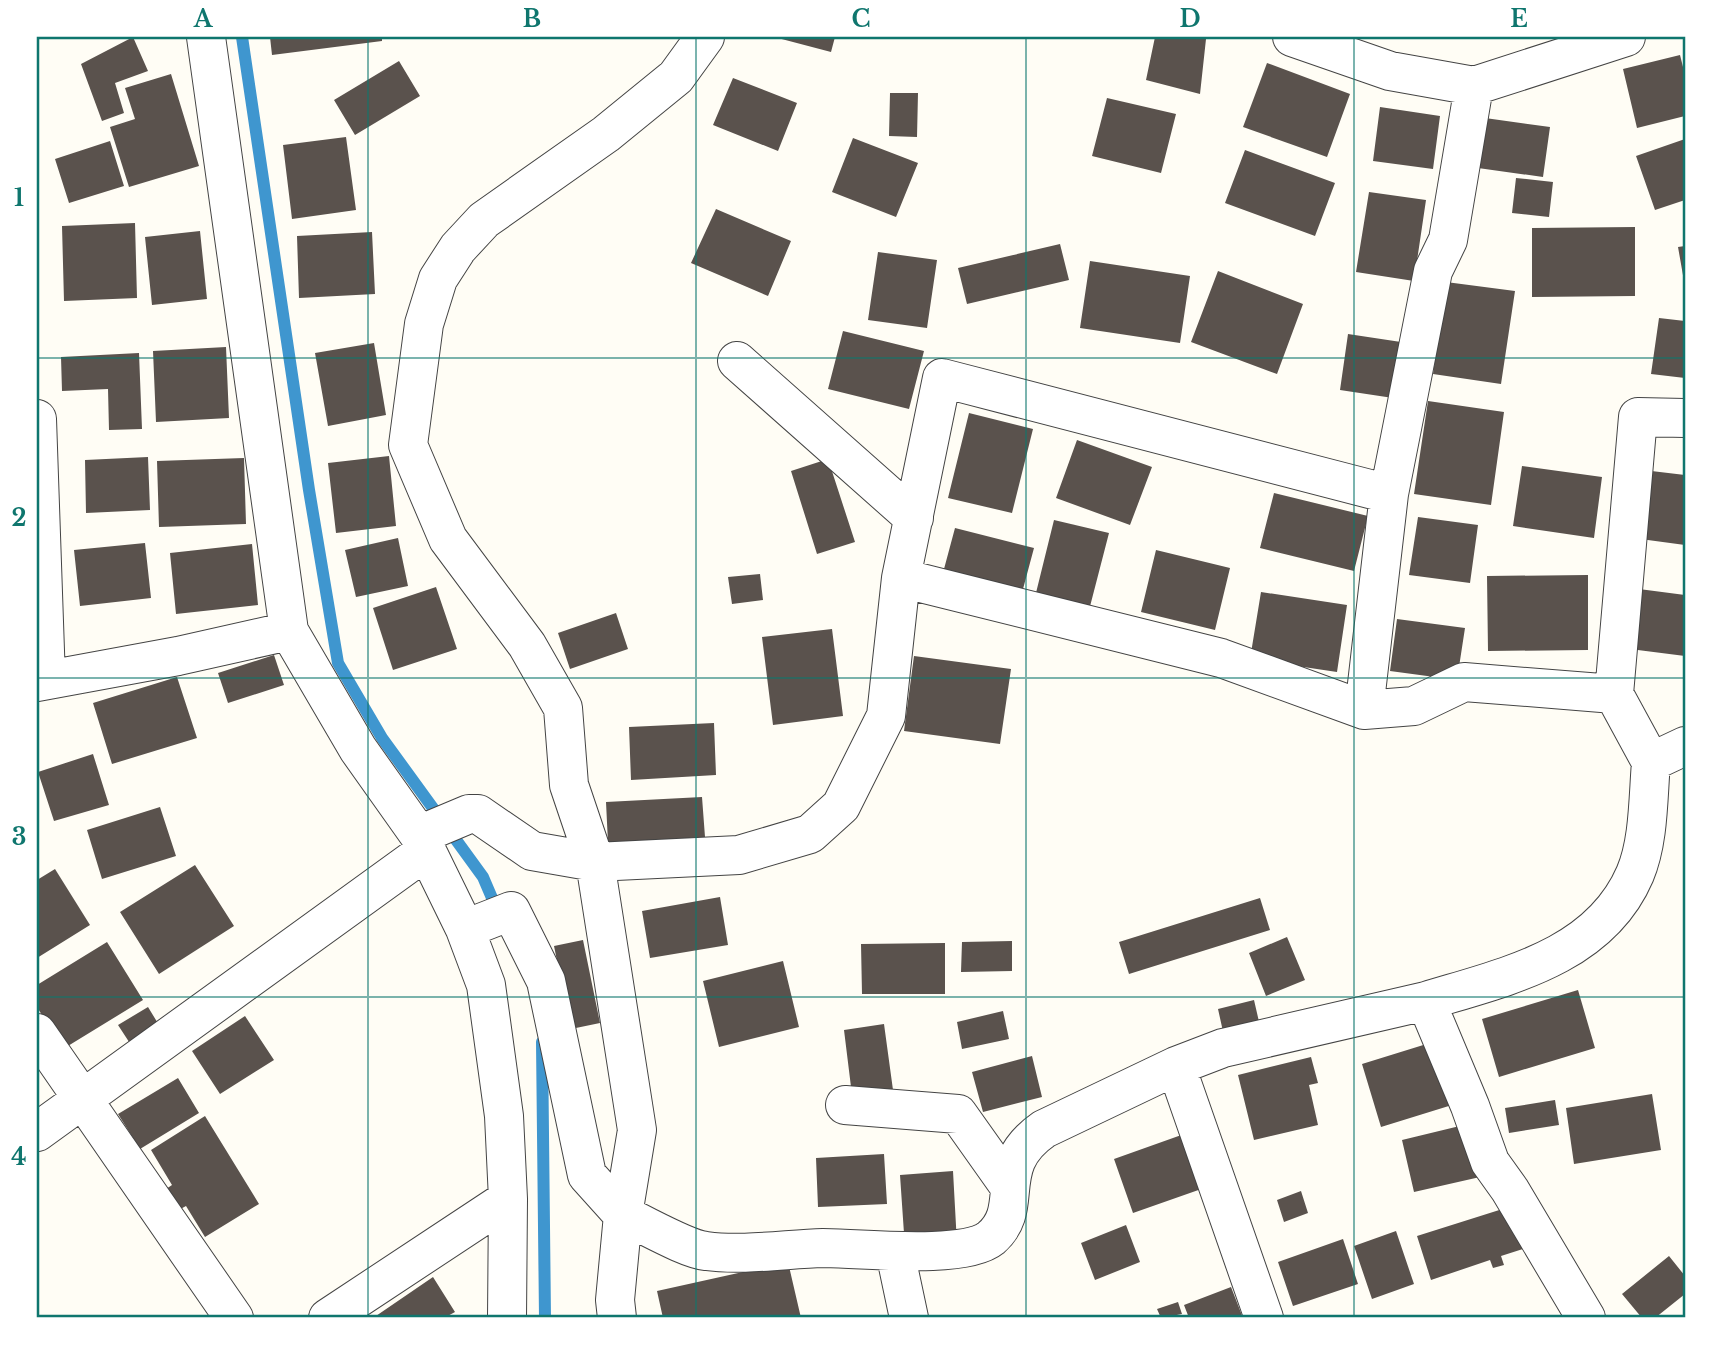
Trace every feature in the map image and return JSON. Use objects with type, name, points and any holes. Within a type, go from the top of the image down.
[{"type":"street","points":[[206,37],[289,631],[358,749],[424,839],[485,921],[546,981],[587,1175],[623,1215],[704,1251],[839,1248],[895,1252],[975,1246],[988,1240],[1005,1221],[1009,1186],[1017,1155],[1027,1141],[1063,1119],[1176,1066],[1223,1048],[1426,1001],[1539,966],[1572,948],[1601,923],[1620,900],[1636,873],[1645,828],[1651,762],[1614,694],[1638,417],[1685,418]]},
{"type":"street","points":[[617,1318],[615,1300],[623,1215],[637,1130],[595,862],[569,785],[563,708],[527,645],[449,539],[408,445],[424,324],[438,279],[458,248],[484,220],[606,134],[676,77],[705,37]]},
{"type":"street","points":[[1292,37],[1390,71],[1474,86],[1626,37]]},
{"type":"street","points":[[1364,710],[1388,494],[1433,271],[1448,240],[1474,86]]},
{"type":"street","points":[[737,361],[914,519]]},
{"type":"street","points":[[37,1132],[424,839],[469,814],[486,817],[515,842],[532,851],[595,862],[739,855],[810,834],[841,806],[886,716],[901,578],[942,379],[1388,494]]},
{"type":"street","points":[[37,419],[41,681],[289,631]]},
{"type":"street","points":[[901,578],[1221,658],[1364,710],[1414,706],[1464,682],[1614,694]]},
{"type":"street","points":[[1651,762],[1685,746]]},
{"type":"street","points":[[485,921],[486,985],[494,1025],[504,1116],[508,1199],[507,1318]]},
{"type":"street","points":[[1426,1001],[1470,1106],[1490,1162],[1510,1190],[1586,1318]]},
{"type":"street","points":[[37,1033],[234,1318]]},
{"type":"street","points":[[1176,1066],[1264,1318]]},
{"type":"street","points":[[845,1105],[958,1114],[1009,1186]]},
{"type":"street","points":[[328,1318],[508,1199]]},
{"type":"street","points":[[895,1252],[909,1318]]},
{"type":"building","points":[[133,37],[148,71],[115,83],[124,113],[102,121],[81,64]]},
{"type":"building","points":[[270,37],[382,37],[382,41],[272,55]]},
{"type":"building","points":[[774,37],[835,37],[831,52]]},
{"type":"building","points":[[1155,37],[1206,39],[1200,94],[1146,80]]},
{"type":"building","points":[[1680,55],[1685,75],[1685,116],[1637,128],[1623,69]]},
{"type":"building","points":[[399,61],[420,96],[355,135],[334,100]]},
{"type":"building","points":[[1267,63],[1350,94],[1327,157],[1243,127]]},
{"type":"building","points":[[171,74],[199,166],[129,187],[110,127],[135,119],[125,88]]},
{"type":"building","points":[[733,78],[797,103],[778,151],[713,125]]},
{"type":"building","points":[[890,93],[918,93],[917,137],[889,136]]},
{"type":"building","points":[[1107,98],[1176,114],[1161,173],[1092,156]]},
{"type":"building","points":[[1380,107],[1440,116],[1433,169],[1373,161]]},
{"type":"building","points":[[1485,118],[1550,127],[1543,177],[1478,168]]},
{"type":"building","points":[[346,137],[356,210],[292,219],[283,145]]},
{"type":"building","points":[[853,138],[918,163],[896,217],[832,192]]},
{"type":"building","points":[[1685,139],[1685,200],[1655,210],[1636,156]]},
{"type":"building","points":[[110,141],[124,186],[69,203],[55,159]]},
{"type":"building","points":[[1245,150],[1335,183],[1315,236],[1225,203]]},
{"type":"building","points":[[1516,178],[1553,182],[1549,217],[1512,213]]},
{"type":"building","points":[[1369,192],[1426,200],[1414,281],[1356,272]]},
{"type":"building","points":[[716,209],[791,241],[768,296],[691,263]]},
{"type":"building","points":[[135,223],[137,298],[64,301],[62,226]]},
{"type":"building","points":[[1635,227],[1635,296],[1532,297],[1532,228]]},
{"type":"building","points":[[200,231],[207,299],[152,305],[145,237]]},
{"type":"building","points":[[372,232],[375,294],[299,298],[297,236]]},
{"type":"building","points":[[1060,244],[1069,280],[967,304],[958,268]]},
{"type":"building","points":[[1685,246],[1685,281],[1684,281],[1678,247]]},
{"type":"building","points":[[878,252],[937,260],[927,328],[868,320]]},
{"type":"building","points":[[1090,261],[1190,276],[1180,343],[1080,328]]},
{"type":"building","points":[[1218,271],[1303,304],[1277,374],[1191,342]]},
{"type":"building","points":[[1446,282],[1515,291],[1501,384],[1433,374]]},
{"type":"building","points":[[1659,318],[1685,321],[1685,378],[1651,374]]},
{"type":"building","points":[[843,331],[924,351],[909,409],[828,389]]},
{"type":"building","points":[[1348,334],[1401,342],[1393,398],[1340,390]]},
{"type":"building","points":[[374,343],[386,415],[328,426],[315,353]]},
{"type":"building","points":[[226,347],[229,418],[156,422],[153,351]]},
{"type":"building","points":[[139,353],[142,429],[109,430],[108,389],[62,391],[61,357]]},
{"type":"building","points":[[1428,401],[1504,412],[1491,505],[1414,494]]},
{"type":"building","points":[[969,413],[1033,429],[1012,513],[948,498]]},
{"type":"building","points":[[1077,440],[1152,467],[1130,525],[1056,498]]},
{"type":"building","points":[[389,456],[396,526],[336,533],[328,463]]},
{"type":"building","points":[[148,457],[150,510],[86,513],[85,460]]},
{"type":"building","points":[[244,458],[246,524],[159,527],[157,461]]},
{"type":"building","points":[[828,459],[855,542],[817,554],[791,471]]},
{"type":"building","points":[[1522,466],[1602,477],[1594,538],[1513,526]]},
{"type":"building","points":[[1643,470],[1685,475],[1685,545],[1633,538]]},
{"type":"building","points":[[1274,493],[1368,516],[1354,571],[1260,548]]},
{"type":"building","points":[[1418,517],[1478,525],[1470,583],[1409,575]]},
{"type":"building","points":[[1054,520],[1109,533],[1087,618],[1033,605]]},
{"type":"building","points":[[955,528],[1034,548],[1023,589],[944,569]]},
{"type":"building","points":[[398,538],[408,586],[356,597],[345,550]]},
{"type":"building","points":[[145,543],[151,598],[80,606],[74,550]]},
{"type":"building","points":[[252,544],[258,605],[176,614],[170,553]]},
{"type":"building","points":[[1156,550],[1230,568],[1215,630],[1141,612]]},
{"type":"building","points":[[760,574],[763,600],[732,604],[728,577]]},
{"type":"building","points":[[1588,575],[1588,650],[1488,651],[1487,576]]},
{"type":"building","points":[[436,587],[457,649],[393,670],[373,608]]},
{"type":"building","points":[[1639,589],[1685,595],[1685,656],[1630,649]]},
{"type":"building","points":[[1261,592],[1347,605],[1337,672],[1250,659]]},
{"type":"building","points":[[616,613],[628,649],[570,669],[558,633]]},
{"type":"building","points":[[1397,619],[1465,628],[1457,680],[1390,671]]},
{"type":"building","points":[[832,629],[843,716],[773,725],[762,637]]},
{"type":"building","points":[[274,655],[284,685],[228,703],[218,673]]},
{"type":"building","points":[[914,656],[1011,669],[1000,744],[904,731]]},
{"type":"building","points":[[177,677],[197,738],[112,764],[93,703]]},
{"type":"building","points":[[714,723],[716,775],[631,780],[629,727]]},
{"type":"building","points":[[93,754],[109,805],[54,821],[38,772]]},
{"type":"building","points":[[702,797],[705,837],[608,843],[606,802]]},
{"type":"building","points":[[160,807],[176,856],[102,879],[87,830]]},
{"type":"building","points":[[195,865],[234,926],[159,974],[120,912]]},
{"type":"building","points":[[55,869],[90,925],[37,958],[37,880]]},
{"type":"building","points":[[720,897],[728,945],[650,958],[642,911]]},
{"type":"building","points":[[1260,898],[1270,930],[1129,974],[1119,942]]},
{"type":"building","points":[[1287,937],[1305,980],[1266,996],[1249,953]]},
{"type":"building","points":[[583,940],[600,1023],[571,1029],[554,946]]},
{"type":"building","points":[[1012,941],[1012,971],[961,972],[962,942]]},
{"type":"building","points":[[107,942],[143,1000],[63,1049],[37,1007],[37,985]]},
{"type":"building","points":[[945,943],[945,994],[862,994],[861,944]]},
{"type":"building","points":[[783,961],[799,1027],[719,1047],[703,981]]},
{"type":"building","points":[[1578,990],[1595,1048],[1499,1077],[1482,1019]]},
{"type":"building","points":[[1254,1000],[1260,1026],[1224,1036],[1218,1009]]},
{"type":"building","points":[[148,1007],[162,1030],[133,1048],[118,1025]]},
{"type":"building","points":[[1003,1011],[1009,1039],[962,1049],[957,1022]]},
{"type":"building","points":[[245,1016],[274,1060],[220,1094],[192,1051]]},
{"type":"building","points":[[884,1024],[893,1090],[852,1095],[844,1030]]},
{"type":"building","points":[[1433,1042],[1452,1105],[1381,1127],[1362,1064]]},
{"type":"building","points":[[1032,1056],[1042,1097],[983,1112],[972,1072]]},
{"type":"building","points":[[1311,1057],[1318,1083],[1309,1085],[1318,1125],[1254,1140],[1238,1075]]},
{"type":"building","points":[[178,1078],[199,1113],[140,1149],[118,1114]]},
{"type":"building","points":[[1652,1094],[1661,1150],[1574,1164],[1566,1108]]},
{"type":"building","points":[[1555,1100],[1559,1125],[1509,1133],[1505,1108]]},
{"type":"building","points":[[205,1116],[259,1204],[205,1237],[186,1206],[175,1212],[163,1191],[172,1185],[151,1150]]},
{"type":"building","points":[[1468,1124],[1480,1177],[1414,1192],[1402,1140]]},
{"type":"building","points":[[1187,1133],[1207,1187],[1133,1213],[1114,1159]]},
{"type":"building","points":[[884,1154],[887,1204],[818,1207],[816,1158]]},
{"type":"building","points":[[953,1171],[957,1244],[905,1248],[900,1175]]},
{"type":"building","points":[[1301,1191],[1308,1213],[1284,1222],[1277,1200]]},
{"type":"building","points":[[1512,1206],[1526,1248],[1501,1256],[1504,1265],[1493,1268],[1490,1260],[1431,1280],[1417,1236]]},
{"type":"building","points":[[1126,1225],[1140,1262],[1095,1280],[1081,1243]]},
{"type":"building","points":[[1396,1231],[1414,1284],[1372,1299],[1354,1246]]},
{"type":"building","points":[[1343,1239],[1358,1284],[1293,1306],[1278,1262]]},
{"type":"building","points":[[1669,1256],[1685,1276],[1685,1294],[1655,1318],[1642,1318],[1622,1294]]},
{"type":"building","points":[[788,1262],[801,1318],[663,1318],[657,1291]]},
{"type":"building","points":[[433,1277],[455,1312],[444,1318],[373,1318]]},
{"type":"building","points":[[1231,1287],[1243,1318],[1189,1318],[1184,1305]]},
{"type":"building","points":[[1178,1302],[1182,1314],[1161,1318],[1157,1309]]},
{"type":"waterway","points":[[242,37],[309,490],[338,663],[382,738],[483,877],[498,912]]},
{"type":"waterway","points":[[542,1042],[545,1318]]}]
